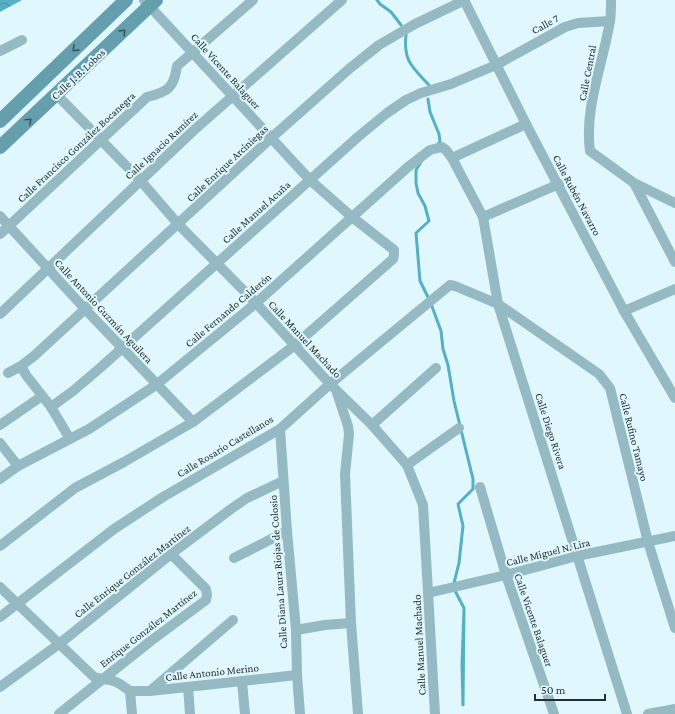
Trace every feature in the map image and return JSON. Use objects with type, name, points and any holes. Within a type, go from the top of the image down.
[{"type":"main road","points":[[124,1],[137,19]]},
{"type":"main road","name":"Calle J. B. Lobos","points":[[0,121],[124,1]]},
{"type":"main road","name":"Calle J. B. Lobos","points":[[0,147],[137,19],[150,2]]},
{"type":"street","name":"Calle Francisco González Bocanegra","points":[[0,234],[147,97],[160,94],[170,88],[176,78],[177,66],[253,0]]},
{"type":"street","name":"Calle Ignacio Ramírez","points":[[0,314],[193,131],[342,0]]},
{"type":"street","name":"Calle Rubén Navarro","points":[[465,0],[526,124],[624,311],[675,398]]},
{"type":"street","name":"Calle Enrique Arciniegas","points":[[8,373],[21,366],[34,356],[270,138],[349,69],[379,45],[415,24],[465,0]]},
{"type":"street","name":"Calle Central","points":[[611,0],[610,21],[594,92],[589,140],[590,151],[634,183]]},
{"type":"street","name":"Calle Vicente Balaguer","points":[[150,2],[233,97],[310,180],[352,217],[394,250],[393,259],[294,345]]},
{"type":"street","name":"Calle 7","points":[[496,65],[565,27],[578,23],[610,21]]},
{"type":"street","points":[[0,51],[22,40]]},
{"type":"street","name":"Calle Manuel Acuña","points":[[51,407],[73,391],[122,348],[387,112],[421,93],[451,84],[496,65]]},
{"type":"street","name":"Calle Manuel Machado","points":[[57,95],[140,180],[178,224],[217,263],[334,388],[372,425],[407,465],[423,505],[435,714]]},
{"type":"street","points":[[452,158],[526,124]]},
{"type":"street","name":"Calle Fernando Calderón","points":[[0,479],[18,466],[89,429],[156,385],[256,304],[352,217],[430,150],[442,147],[452,158]]},
{"type":"street","name":"Calle Diego Rivera","points":[[452,158],[483,217],[498,304],[627,714]]},
{"type":"street","points":[[634,183],[675,203]]},
{"type":"street","points":[[634,183],[675,262]]},
{"type":"street","points":[[483,217],[558,184]]},
{"type":"street","name":"Calle Antonio Guzmán Aguilera","points":[[0,216],[156,385],[193,422]]},
{"type":"street","name":"Calle Rosario Castellanos","points":[[0,617],[114,529],[163,497],[280,429],[334,388],[450,285],[498,304]]},
{"type":"street","points":[[624,311],[675,288]]},
{"type":"street","name":"Calle Rufino Tamayo","points":[[498,304],[599,374],[610,388],[648,542],[675,628]]},
{"type":"street","points":[[0,546],[75,488],[124,462],[193,422],[294,345]]},
{"type":"street","points":[[21,366],[51,407],[70,439]]},
{"type":"street","points":[[372,425],[436,368]]},
{"type":"street","name":"Calle Manuel Machado","points":[[334,388],[348,426],[349,434],[345,474],[351,624],[358,714]]},
{"type":"street","points":[[0,425],[42,396]]},
{"type":"street","points":[[407,465],[459,428]]},
{"type":"street","name":"Calle Diana Laura Riojas de Colosio","points":[[280,429],[296,630],[300,714]]},
{"type":"street","points":[[0,443],[18,466]]},
{"type":"street","name":"Calle Enrique González Martínez","points":[[0,688],[59,644],[171,554],[247,498],[283,481]]},
{"type":"street","name":"Calle Vicente Balaguer","points":[[480,486],[506,575],[554,714]]},
{"type":"street","points":[[234,558],[287,531]]},
{"type":"street","name":"Calle Miguel N. Lira","points":[[428,593],[506,575],[577,556],[675,536]]},
{"type":"street","name":"Enrique González Martínez","points":[[59,714],[152,640],[206,600],[206,589],[171,554]]},
{"type":"street","points":[[0,588],[94,678],[111,680],[121,684],[130,691],[132,714]]},
{"type":"street","points":[[150,691],[234,620]]},
{"type":"street","points":[[296,630],[325,625],[351,624]]},
{"type":"street","name":"Calle Antonio Merino","points":[[130,691],[150,691],[297,675]]},
{"type":"street","points":[[242,682],[245,714]]},
{"type":"street","points":[[188,687],[190,714]]},
{"type":"street","points":[[648,714],[675,709]]},
{"type":"water","points":[[0,0],[22,0],[0,12]]},
{"type":"waterway","points":[[377,0],[391,12],[401,25]]},
{"type":"waterway","points":[[406,34],[405,43],[407,57],[413,68],[429,85]]},
{"type":"waterway","points":[[428,99],[430,112],[439,134],[440,142],[438,144]]},
{"type":"waterway","points":[[421,162],[416,170],[416,183],[418,193],[425,206],[429,221],[416,233],[420,281],[430,301],[441,331],[443,349],[448,365],[454,401],[473,479],[473,489],[458,504],[463,526],[459,563],[453,587],[464,608],[462,665],[463,705],[464,608]]}]
